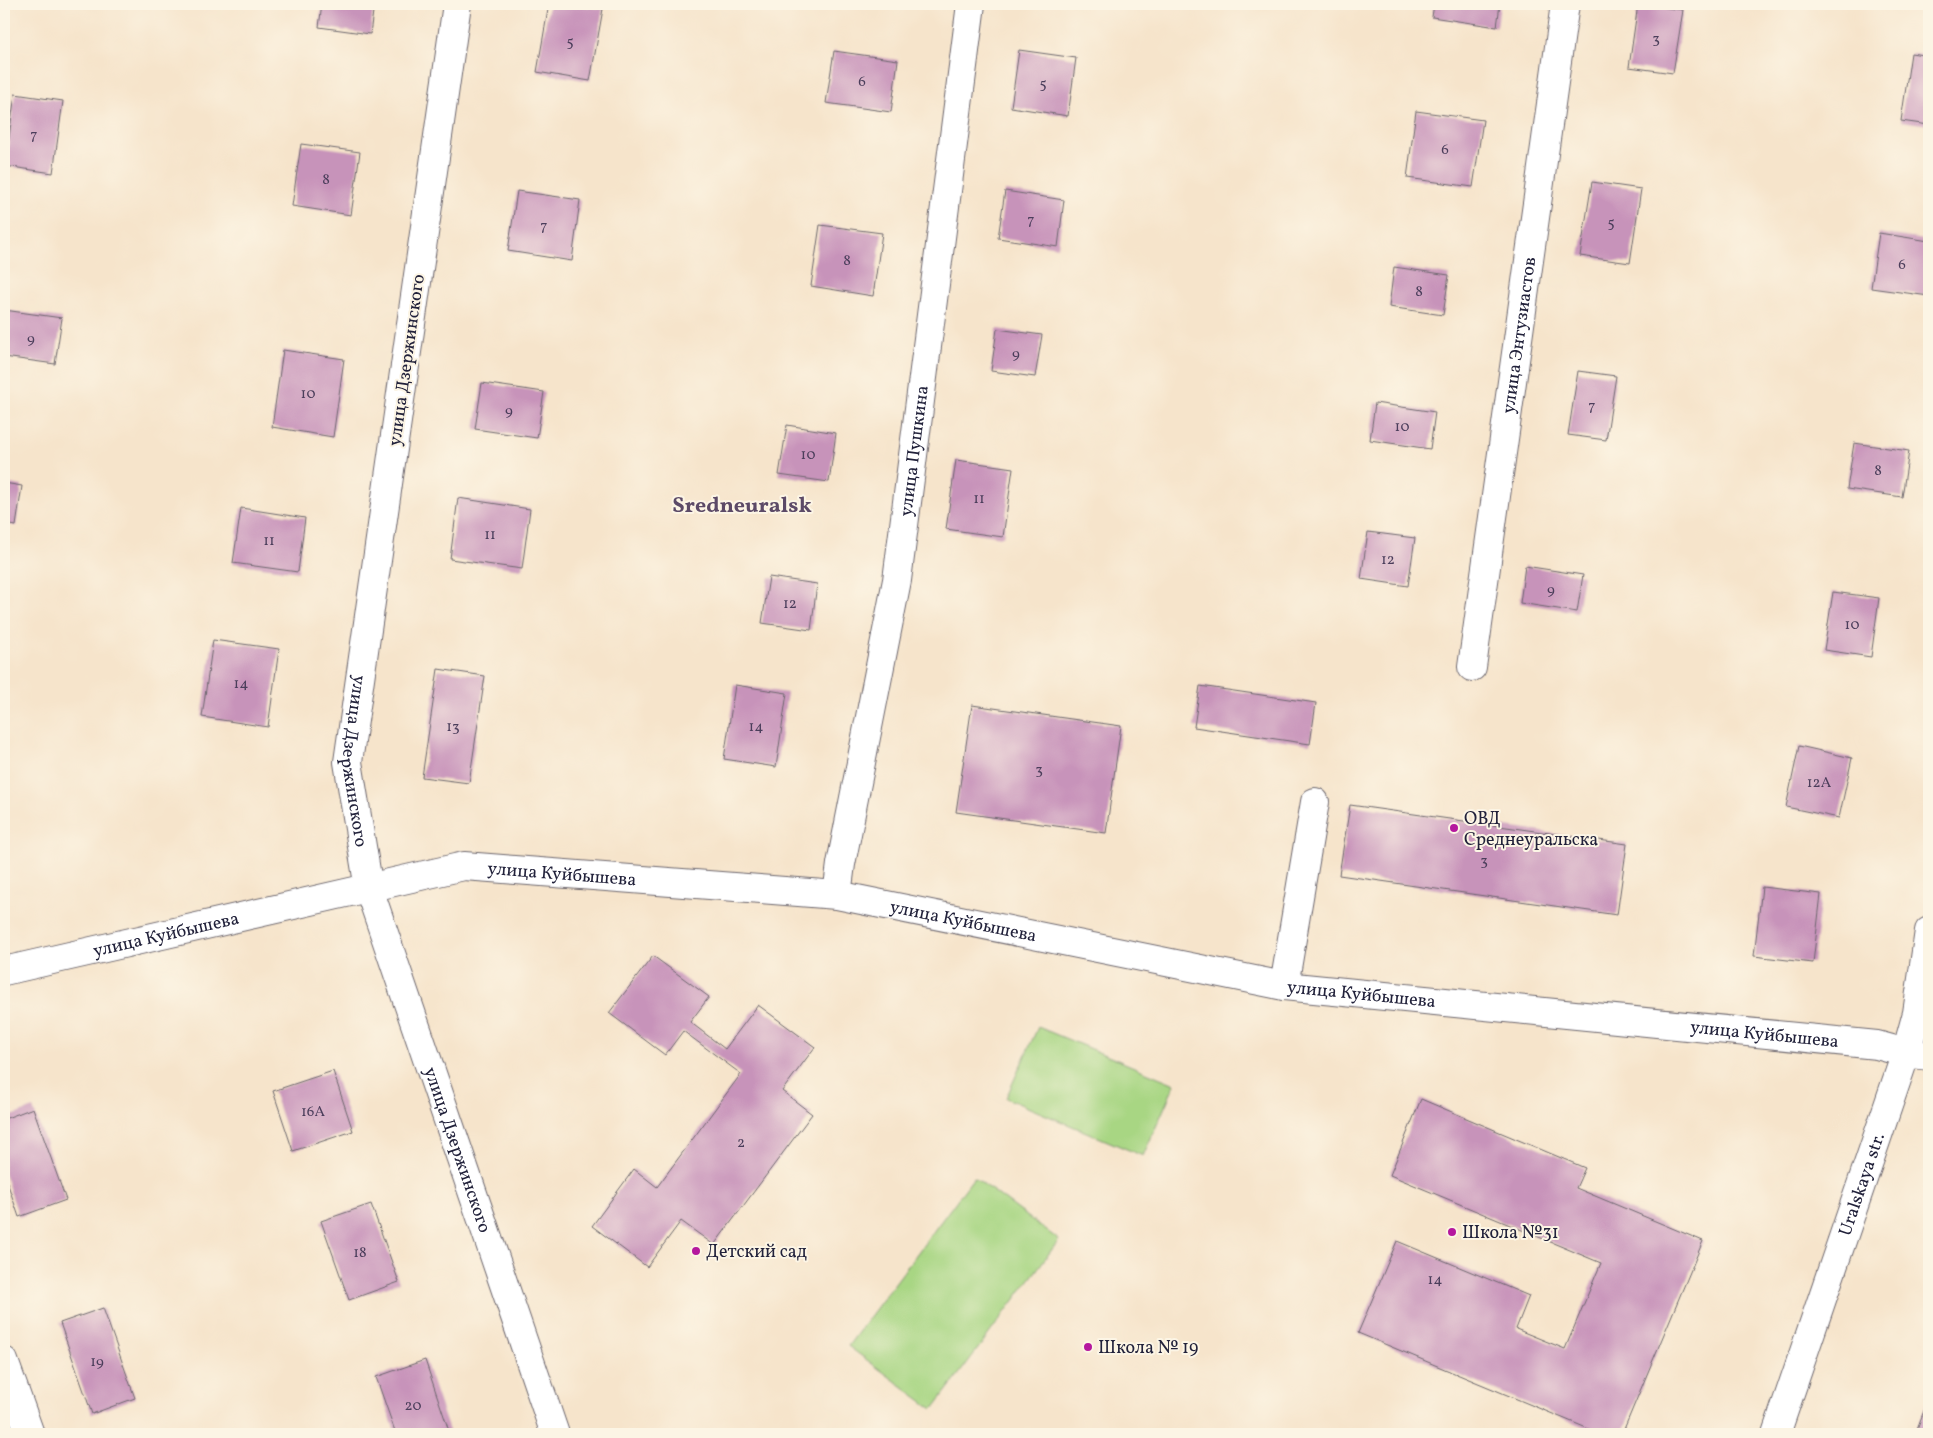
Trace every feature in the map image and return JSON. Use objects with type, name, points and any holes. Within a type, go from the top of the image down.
[{"type":"street","name":"улица Дзержинского","points":[[456,4],[348,762],[369,889],[555,1434]]},
{"type":"street","name":"улица Пушкина","points":[[837,895],[840,864],[897,580],[970,4]]},
{"type":"street","name":"улица Энтузиастов","points":[[1472,667],[1565,4]]},
{"type":"street","points":[[1284,986],[1315,802]]},
{"type":"street","name":"улица Куйбышева","points":[[4,971],[464,866],[837,895],[1284,986],[1877,1045],[1918,1054]]},
{"type":"street","name":"Uralskaya str.","points":[[1776,1434],[1918,1054],[1917,1014],[1929,931]]},
{"type":"street","points":[[4,1361],[30,1434]]},
{"type":"green space","points":[[1038,1027],[1175,1084],[1143,1156],[1006,1098]]},
{"type":"green space","points":[[974,1177],[1059,1240],[933,1409],[848,1346]]},
{"type":"building","points":[[322,4],[374,4],[370,34],[319,27]]},
{"type":"building","points":[[549,4],[572,4],[603,9],[590,81],[537,72]]},
{"type":"building","points":[[1434,4],[1500,4],[1497,27],[1432,17]]},
{"type":"building","points":[[1638,4],[1683,10],[1673,73],[1629,67]]},
{"type":"building","points":[[1019,50],[1076,58],[1068,116],[1011,107]]},
{"type":"building","points":[[834,51],[898,60],[891,112],[826,103]]},
{"type":"building","points":[[1911,53],[1929,56],[1929,125],[1901,121]]},
{"type":"building","points":[[15,94],[63,101],[53,173],[5,166]]},
{"type":"building","points":[[1416,111],[1483,120],[1473,187],[1407,178]]},
{"type":"building","points":[[301,144],[360,152],[351,215],[292,206]]},
{"type":"building","points":[[1592,182],[1641,189],[1630,263],[1580,256]]},
{"type":"building","points":[[517,191],[580,200],[572,261],[508,251]]},
{"type":"building","points":[[1005,191],[1064,200],[1058,247],[998,238]]},
{"type":"building","points":[[820,225],[882,233],[873,296],[811,286]]},
{"type":"building","points":[[1879,233],[1929,241],[1929,296],[1871,288]]},
{"type":"building","points":[[1394,267],[1449,275],[1443,315],[1389,307]]},
{"type":"building","points":[[4,310],[62,318],[55,364],[4,357]]},
{"type":"building","points":[[997,329],[1042,335],[1035,377],[991,371]]},
{"type":"building","points":[[283,350],[344,359],[333,437],[272,427]]},
{"type":"building","points":[[1578,371],[1616,376],[1606,440],[1568,435]]},
{"type":"building","points":[[482,383],[544,392],[537,438],[475,429]]},
{"type":"building","points":[[1375,403],[1435,412],[1430,449],[1370,440]]},
{"type":"building","points":[[787,425],[836,433],[829,482],[779,475]]},
{"type":"building","points":[[1854,443],[1909,451],[1902,497],[1847,489]]},
{"type":"building","points":[[956,460],[1013,468],[1003,537],[946,529]]},
{"type":"building","points":[[4,483],[22,486],[16,526],[4,524]]},
{"type":"building","points":[[458,498],[530,509],[522,569],[450,559]]},
{"type":"building","points":[[241,508],[305,518],[298,572],[233,563]]},
{"type":"building","points":[[1368,532],[1415,538],[1408,586],[1361,579]]},
{"type":"building","points":[[1525,566],[1583,575],[1577,612],[1520,603]]},
{"type":"building","points":[[769,577],[817,584],[811,630],[762,623]]},
{"type":"building","points":[[1833,592],[1879,598],[1871,657],[1824,650]]},
{"type":"building","points":[[213,640],[279,649],[268,727],[202,717]]},
{"type":"building","points":[[438,669],[485,676],[469,783],[422,777]]},
{"type":"building","points":[[735,685],[787,693],[776,767],[724,759]]},
{"type":"building","points":[[1200,686],[1316,703],[1310,744],[1194,727]]},
{"type":"building","points":[[972,705],[1121,726],[1106,833],[956,812]]},
{"type":"building","points":[[1799,746],[1852,758],[1839,818],[1786,807]]},
{"type":"building","points":[[1350,805],[1627,844],[1617,915],[1339,875]]},
{"type":"building","points":[[1762,887],[1821,894],[1813,963],[1754,956]]},
{"type":"building","points":[[653,956],[709,997],[690,1022],[725,1049],[758,1005],[815,1047],[782,1091],[812,1114],[714,1245],[681,1221],[647,1267],[592,1226],[634,1169],[657,1187],[741,1074],[683,1031],[665,1055],[609,1013]]},
{"type":"building","points":[[333,1071],[353,1131],[293,1151],[273,1091]]},
{"type":"building","points":[[1421,1099],[1585,1168],[1576,1188],[1703,1241],[1622,1434],[1601,1434],[1358,1333],[1397,1241],[1529,1296],[1516,1329],[1565,1349],[1601,1263],[1390,1175]]},
{"type":"building","points":[[33,1108],[66,1200],[19,1217],[4,1173],[4,1119]]},
{"type":"building","points":[[371,1204],[399,1282],[349,1300],[321,1221]]},
{"type":"building","points":[[103,1308],[135,1398],[92,1414],[60,1323]]},
{"type":"building","points":[[425,1360],[450,1434],[396,1434],[376,1377]]},
{"type":"building","points":[[1929,1398],[1929,1434],[1915,1434]]},
{"type":"place","name":"ОВД Среднеуральска","points":[[1454,828]]},
{"type":"place","name":"Школа №31","points":[[1452,1232]]},
{"type":"place","name":"Детский сад","points":[[696,1251]]},
{"type":"place","name":"Школа № 19","points":[[1088,1347]]},
{"type":"district","name":"Sredneuralsk","points":[[742,504]]}]
